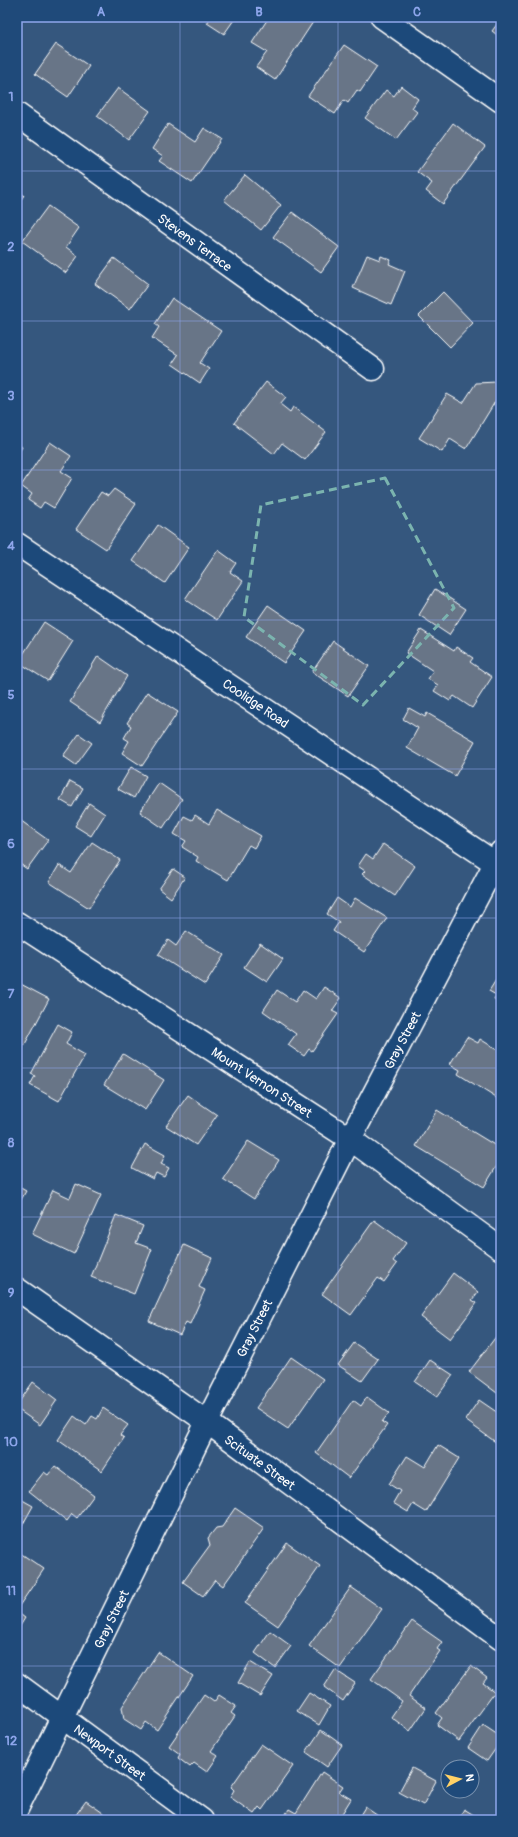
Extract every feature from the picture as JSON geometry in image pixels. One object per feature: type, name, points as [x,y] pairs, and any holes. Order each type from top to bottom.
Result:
[{"type":"street","points":[[382,17],[501,101]]},
{"type":"street","name":"Stevens Terrace","points":[[17,114],[373,369]]},
{"type":"street","name":"Coolidge Road","points":[[17,544],[498,857]]},
{"type":"street","name":"Gray Street","points":[[17,1809],[207,1422],[350,1139],[498,857]]},
{"type":"street","name":"Mount Vernon Street","points":[[17,923],[350,1139],[501,1249]]},
{"type":"street","name":"Scituate Street","points":[[17,1289],[207,1422],[501,1639]]},
{"type":"street","name":"Newport Street","points":[[17,1684],[202,1820]]},
{"type":"highlighted area","points":[[385,478],[454,608],[363,705],[244,617],[261,505]]},
{"type":"building","points":[[211,17],[236,17],[224,34],[207,23]]},
{"type":"building","points":[[269,17],[305,17],[313,22],[275,80],[256,67],[267,52],[252,43]]},
{"type":"building","points":[[501,19],[501,38],[492,31]]},
{"type":"building","points":[[56,44],[89,66],[68,97],[35,74]]},
{"type":"building","points":[[344,45],[377,67],[360,92],[357,90],[348,103],[344,100],[335,114],[308,96]]},
{"type":"building","points":[[401,86],[418,99],[412,108],[417,112],[396,140],[365,118],[386,90],[394,96]]},
{"type":"building","points":[[118,88],[150,111],[129,140],[97,116]]},
{"type":"building","points":[[453,123],[485,147],[443,204],[426,191],[432,183],[417,172]]},
{"type":"building","points":[[168,124],[195,142],[204,128],[222,139],[192,183],[159,161],[163,156],[152,149]]},
{"type":"building","points":[[245,175],[281,205],[261,230],[224,200]]},
{"type":"building","points":[[17,191],[24,195],[17,206]]},
{"type":"building","points":[[48,206],[79,228],[66,247],[78,256],[66,273],[22,241]]},
{"type":"building","points":[[292,212],[339,247],[321,272],[273,237]]},
{"type":"building","points":[[367,255],[380,260],[381,256],[391,260],[389,264],[405,271],[391,305],[353,288]]},
{"type":"building","points":[[114,258],[148,284],[130,309],[95,284]]},
{"type":"building","points":[[443,292],[473,323],[450,347],[419,316]]},
{"type":"building","points":[[172,298],[221,331],[200,363],[209,369],[200,383],[172,364],[178,355],[152,338],[159,327],[155,324]]},
{"type":"building","points":[[266,382],[286,397],[280,404],[290,412],[293,407],[326,432],[305,460],[282,443],[274,454],[234,423]]},
{"type":"building","points":[[497,382],[501,384],[501,392],[466,449],[450,439],[442,452],[419,438],[447,394],[463,403],[476,383]]},
{"type":"building","points":[[50,442],[71,456],[61,471],[72,478],[54,508],[44,502],[40,508],[28,500],[32,494],[21,486]]},
{"type":"building","points":[[17,444],[22,447],[17,456]]},
{"type":"building","points":[[114,489],[136,504],[106,549],[76,529],[101,492],[108,496]]},
{"type":"building","points":[[158,525],[189,547],[165,583],[133,561]]},
{"type":"building","points":[[218,550],[236,563],[230,572],[243,581],[217,620],[185,599]]},
{"type":"building","points":[[435,589],[466,609],[449,635],[419,615]]},
{"type":"building","points":[[268,605],[306,631],[284,663],[246,637]]},
{"type":"building","points":[[17,607],[21,611],[17,616]]},
{"type":"building","points":[[44,622],[73,641],[48,681],[18,662]]},
{"type":"building","points":[[421,630],[454,651],[456,647],[473,658],[470,662],[492,677],[472,708],[454,696],[450,701],[434,691],[438,685],[428,679],[433,671],[406,653]]},
{"type":"building","points":[[333,641],[369,666],[348,696],[312,672]]},
{"type":"building","points":[[98,656],[127,676],[100,722],[70,702]]},
{"type":"building","points":[[147,692],[178,712],[142,766],[122,753],[129,741],[124,738],[131,726],[127,723]]},
{"type":"building","points":[[409,708],[425,717],[427,713],[475,741],[455,776],[407,748],[418,728],[403,719]]},
{"type":"building","points":[[79,734],[92,743],[76,765],[63,756]]},
{"type":"building","points":[[131,767],[146,776],[134,798],[118,789]]},
{"type":"building","points":[[70,781],[83,788],[72,807],[60,800]]},
{"type":"building","points":[[159,783],[182,799],[163,828],[140,812]]},
{"type":"building","points":[[89,803],[105,814],[91,836],[75,826]]},
{"type":"building","points":[[217,810],[261,836],[254,848],[249,845],[228,880],[196,861],[198,857],[182,847],[186,841],[174,834],[184,816],[192,820],[195,815],[209,824]]},
{"type":"building","points":[[17,818],[48,840],[27,869],[17,862]]},
{"type":"building","points":[[92,842],[120,860],[89,908],[49,882],[59,865],[71,873]]},
{"type":"building","points":[[383,844],[415,866],[395,896],[362,874],[365,871],[358,866],[366,854],[373,859]]},
{"type":"building","points":[[173,869],[185,877],[171,898],[159,889]]},
{"type":"building","points":[[337,898],[350,907],[355,898],[387,918],[364,952],[333,931],[339,922],[327,914]]},
{"type":"building","points":[[186,931],[224,955],[205,985],[158,955],[168,940],[176,946]]},
{"type":"building","points":[[260,943],[283,959],[267,982],[244,967]]},
{"type":"building","points":[[501,972],[501,1003],[494,999],[496,995],[489,991]]},
{"type":"building","points":[[17,982],[49,999],[24,1046],[17,1043]]},
{"type":"building","points":[[324,987],[341,998],[332,1011],[338,1014],[312,1051],[309,1049],[304,1056],[288,1045],[296,1034],[263,1011],[277,990],[295,1002],[303,990],[316,999]]},
{"type":"building","points":[[58,1024],[72,1032],[66,1044],[85,1055],[59,1101],[30,1085],[35,1076],[31,1074]]},
{"type":"building","points":[[467,1037],[478,1043],[480,1039],[501,1052],[501,1101],[458,1074],[460,1070],[450,1064]]},
{"type":"building","points":[[123,1054],[164,1080],[145,1110],[104,1085]]},
{"type":"building","points":[[188,1095],[217,1115],[196,1145],[166,1126]]},
{"type":"building","points":[[437,1110],[501,1149],[501,1159],[484,1187],[416,1146]]},
{"type":"building","points":[[248,1141],[279,1160],[254,1199],[223,1179]]},
{"type":"building","points":[[145,1144],[165,1155],[161,1164],[169,1168],[164,1177],[156,1173],[153,1179],[132,1168]]},
{"type":"building","points":[[76,1184],[101,1195],[74,1254],[32,1234],[53,1190],[70,1198]]},
{"type":"building","points":[[17,1186],[26,1191],[17,1207]]},
{"type":"building","points":[[116,1215],[143,1226],[136,1243],[152,1249],[134,1294],[91,1277]]},
{"type":"building","points":[[374,1220],[406,1243],[393,1261],[397,1264],[384,1282],[378,1278],[351,1315],[322,1294]]},
{"type":"building","points":[[184,1245],[212,1258],[199,1287],[205,1290],[190,1324],[186,1322],[180,1335],[149,1321]]},
{"type":"building","points":[[453,1273],[478,1292],[472,1300],[477,1303],[450,1339],[421,1317]]},
{"type":"building","points":[[501,1330],[501,1396],[469,1372]]},
{"type":"building","points":[[354,1343],[378,1359],[362,1381],[338,1365]]},
{"type":"building","points":[[291,1357],[323,1379],[288,1429],[256,1408]]},
{"type":"building","points":[[430,1360],[453,1375],[437,1397],[415,1382]]},
{"type":"building","points":[[33,1382],[57,1400],[40,1425],[17,1409],[17,1405]]},
{"type":"building","points":[[367,1397],[389,1413],[382,1422],[387,1425],[349,1478],[316,1453],[353,1400],[361,1406]]},
{"type":"building","points":[[479,1400],[501,1415],[501,1446],[465,1420]]},
{"type":"building","points":[[103,1408],[128,1425],[120,1435],[124,1438],[102,1471],[58,1440],[74,1416],[86,1425],[92,1416],[97,1419]]},
{"type":"building","points":[[438,1445],[459,1458],[426,1512],[413,1504],[408,1512],[393,1503],[400,1491],[389,1484],[407,1456],[425,1467]]},
{"type":"building","points":[[55,1466],[94,1495],[77,1518],[72,1514],[67,1521],[29,1491],[44,1472],[48,1475]]},
{"type":"building","points":[[17,1497],[33,1506],[18,1533],[17,1532]]},
{"type":"building","points":[[235,1508],[264,1528],[223,1586],[215,1580],[203,1596],[183,1582],[210,1545],[208,1538],[216,1528],[222,1527]]},
{"type":"building","points":[[287,1543],[320,1566],[278,1626],[245,1603]]},
{"type":"building","points":[[20,1553],[44,1569],[17,1609],[17,1558]]},
{"type":"building","points":[[351,1587],[382,1609],[340,1668],[309,1646]]},
{"type":"building","points":[[17,1612],[25,1618],[17,1631]]},
{"type":"building","points":[[412,1621],[442,1642],[437,1649],[440,1651],[409,1696],[426,1708],[410,1731],[391,1717],[402,1701],[371,1679]]},
{"type":"building","points":[[270,1631],[291,1646],[275,1668],[255,1653]]},
{"type":"building","points":[[158,1652],[193,1676],[157,1730],[146,1722],[141,1730],[124,1719],[122,1707]]},
{"type":"building","points":[[250,1662],[273,1676],[260,1696],[238,1683]]},
{"type":"building","points":[[471,1666],[487,1678],[483,1683],[495,1692],[459,1741],[437,1725],[442,1718],[436,1713]]},
{"type":"building","points":[[335,1670],[355,1683],[343,1701],[324,1687]]},
{"type":"building","points":[[309,1693],[330,1706],[319,1725],[297,1711]]},
{"type":"building","points":[[204,1695],[214,1702],[219,1695],[236,1706],[231,1713],[235,1716],[211,1751],[218,1756],[207,1772],[194,1763],[190,1767],[178,1758],[180,1754],[169,1746]]},
{"type":"building","points":[[483,1725],[501,1737],[501,1741],[487,1761],[468,1748]]},
{"type":"building","points":[[321,1730],[342,1745],[327,1767],[306,1752]]},
{"type":"building","points":[[261,1744],[293,1766],[262,1810],[259,1807],[254,1814],[230,1797],[234,1790],[231,1787]]},
{"type":"building","points":[[412,1768],[436,1781],[423,1805],[399,1792]]},
{"type":"building","points":[[322,1772],[343,1786],[339,1792],[351,1799],[338,1820],[282,1820],[289,1809],[296,1813]]},
{"type":"building","points":[[86,1801],[113,1820],[81,1820],[75,1816]]},
{"type":"building","points":[[365,1807],[384,1820],[357,1820]]},
{"type":"building","points":[[464,1809],[482,1820],[458,1820]]}]
